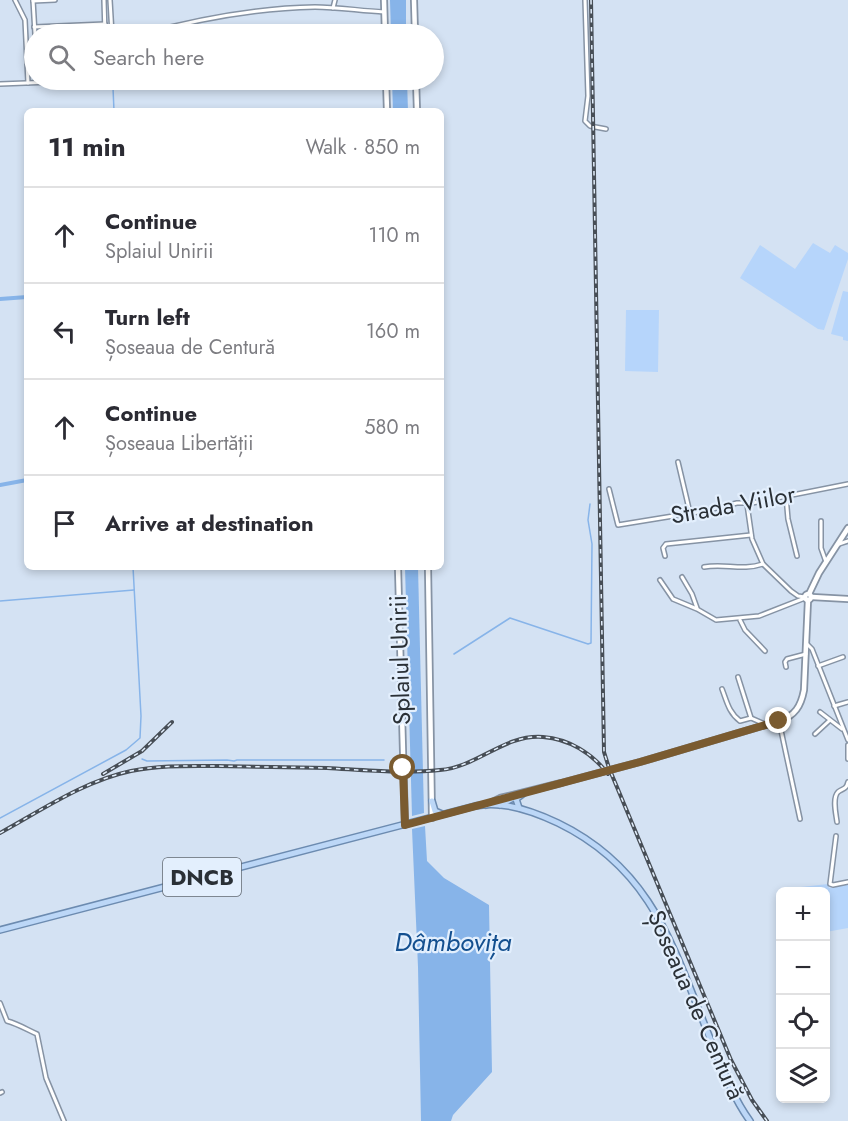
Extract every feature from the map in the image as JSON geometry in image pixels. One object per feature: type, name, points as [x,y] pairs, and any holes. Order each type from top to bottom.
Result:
[{"type":"main road","points":[[384,0],[385,24]]},
{"type":"main road","points":[[414,0],[415,24]]},
{"type":"main road","points":[[386,90],[387,108]]},
{"type":"main road","points":[[416,90],[417,108]]},
{"type":"main road","points":[[486,805],[500,798],[640,762],[791,716],[801,704],[804,690],[808,597],[826,562],[848,528]]},
{"type":"main road","name":"Splaiul Unirii","points":[[398,570],[405,825]]},
{"type":"main road","name":"Splaiul Unirii","points":[[428,570],[432,818]]},
{"type":"main road","points":[[808,597],[848,599]]},
{"type":"main road","points":[[500,805],[521,794]]},
{"type":"main road","points":[[520,809],[516,804],[521,794]]},
{"type":"main road","points":[[432,801],[437,812],[447,814]]},
{"type":"main road","name":"Șoseaua de Centură","points":[[0,930],[447,814],[486,805],[520,809],[550,820],[589,841],[621,866],[644,893],[666,932],[733,1092],[750,1121]]},
{"type":"street","points":[[15,0],[25,24]]},
{"type":"street","points":[[34,24],[33,1],[55,0]]},
{"type":"street","points":[[104,0],[105,24]]},
{"type":"street","points":[[110,0],[111,24]]},
{"type":"street","points":[[333,8],[335,0]]},
{"type":"street","points":[[585,0],[588,96],[584,118],[590,126],[606,129]]},
{"type":"street","points":[[186,24],[288,9],[333,8],[384,12]]},
{"type":"street","points":[[0,84],[24,83]]},
{"type":"street","points":[[678,462],[690,514]]},
{"type":"street","name":"Strada Viilor","points":[[609,489],[618,525],[690,514],[737,503],[747,504],[848,484]]},
{"type":"street","points":[[786,496],[788,519],[797,556]]},
{"type":"street","points":[[747,504],[751,535],[763,564],[791,591],[798,596],[808,597]]},
{"type":"street","points":[[820,521],[821,548],[826,562]]},
{"type":"street","points":[[665,556],[663,548],[666,544],[751,535]]},
{"type":"street","points":[[837,544],[848,541]]},
{"type":"street","points":[[704,567],[724,565],[748,568],[763,564]]},
{"type":"street","points":[[682,577],[690,589],[697,609]]},
{"type":"street","points":[[660,580],[673,599],[717,620],[740,619],[771,612],[808,597]]},
{"type":"street","points":[[740,619],[745,630],[765,651]]},
{"type":"street","points":[[806,644],[811,647],[848,740]]},
{"type":"street","points":[[786,667],[787,659],[806,654]]},
{"type":"street","points":[[818,666],[843,657]]},
{"type":"street","points":[[738,677],[751,718]]},
{"type":"street","points":[[722,689],[730,714],[740,721],[751,718],[766,725]]},
{"type":"street","points":[[834,706],[848,702]]},
{"type":"street","points":[[820,712],[843,730]]},
{"type":"street","points":[[815,734],[829,720]]},
{"type":"street","points":[[779,721],[800,819]]},
{"type":"street","points":[[848,745],[848,759]]},
{"type":"street","points":[[837,822],[835,797],[838,792],[847,789],[848,782]]},
{"type":"street","points":[[836,836],[830,884],[848,882]]},
{"type":"street","points":[[0,1003],[7,1021],[18,1023],[24,1029],[38,1035],[46,1078],[64,1121]]},
{"type":"shaded area","points":[[813,243],[830,253],[835,245],[848,253],[824,330],[818,329],[740,278],[760,245],[795,269]]},
{"type":"shaded area","points":[[843,291],[848,292],[848,341],[831,334]]},
{"type":"shaded area","points":[[626,310],[659,310],[658,372],[625,371]]},
{"type":"shaded area","points":[[828,884],[829,887],[801,887]]},
{"type":"shaded area","points":[[848,884],[848,928],[830,931],[830,888]]},
{"type":"water","points":[[390,0],[406,0],[406,24],[391,24]]},
{"type":"water","points":[[392,90],[407,90],[408,108],[393,108]]},
{"type":"water","points":[[405,570],[418,570],[424,813],[412,816]]},
{"type":"water","name":"Dâmbovița","points":[[425,826],[427,861],[444,878],[489,905],[492,1072],[453,1115],[451,1121],[421,1121],[412,829]]},
{"type":"waterway","points":[[113,90],[114,108]]},
{"type":"waterway","points":[[0,299],[24,297]]},
{"type":"waterway","points":[[0,485],[24,481]]},
{"type":"waterway","points":[[454,654],[510,618],[588,644],[591,643],[592,544],[588,520],[590,504]]},
{"type":"waterway","points":[[0,818],[126,750],[140,738],[141,716],[133,570]]},
{"type":"waterway","points":[[0,601],[134,590]]},
{"type":"waterway","points":[[142,759],[147,761],[384,760]]},
{"type":"railway","points":[[591,0],[604,752],[731,1060],[752,1100],[767,1121]]},
{"type":"railway","points":[[103,774],[142,751],[172,722]]},
{"type":"railway","points":[[0,833],[80,789],[131,771],[153,768],[217,766],[398,772],[440,770],[467,763],[516,740],[543,737],[553,738],[579,748],[602,766],[608,774]]},
{"type":"route","points":[[403,768],[405,825],[486,805],[504,797],[640,762],[779,721]]}]
